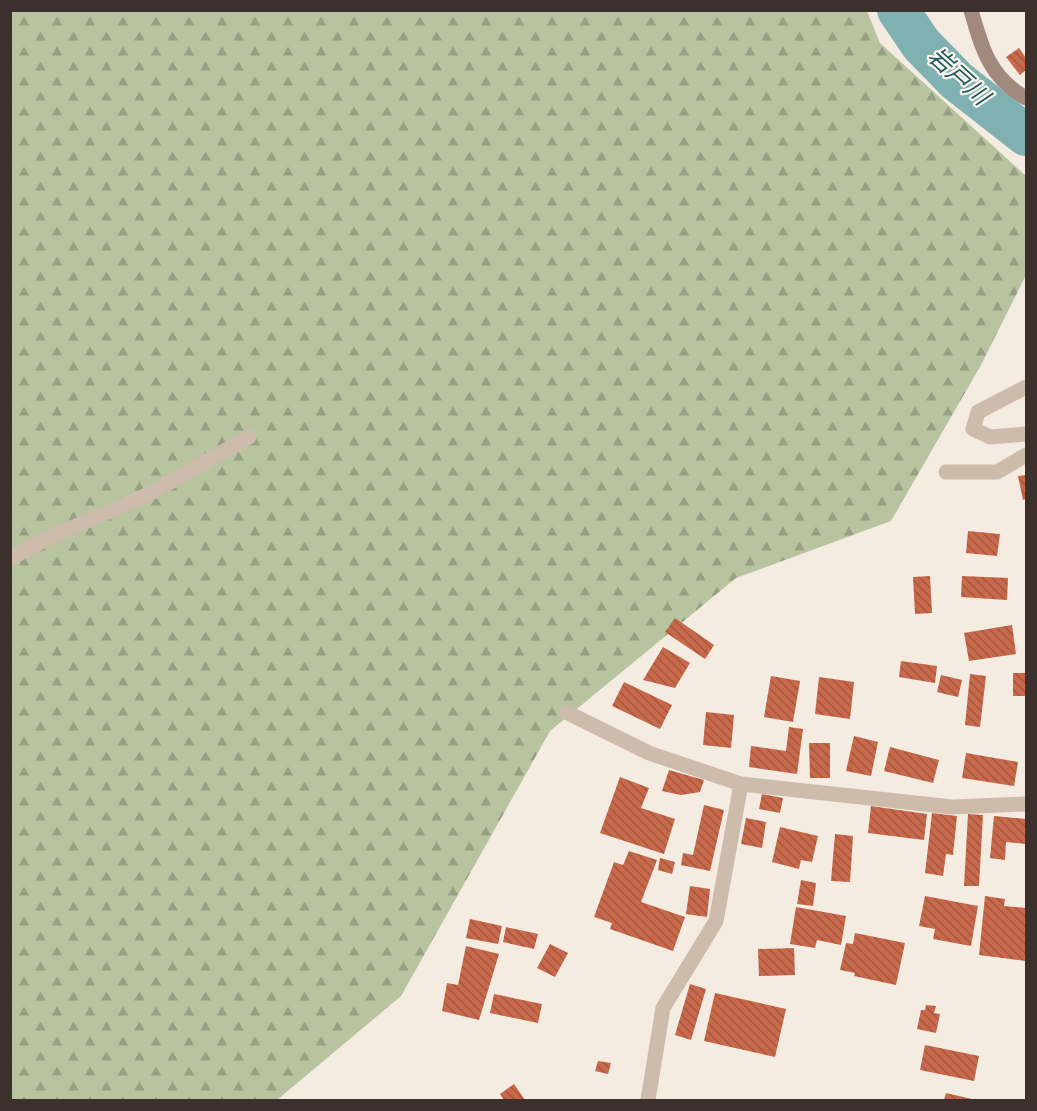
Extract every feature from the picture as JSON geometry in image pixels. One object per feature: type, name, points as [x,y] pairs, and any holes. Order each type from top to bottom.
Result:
[{"type":"street","points":[[971,10],[985,58],[1011,90],[1026,98]]},
{"type":"street","points":[[1026,387],[978,412],[973,429],[990,437],[1026,434]]},
{"type":"street","points":[[10,559],[45,540],[149,494],[249,437]]},
{"type":"street","points":[[946,472],[997,472],[1026,455]]},
{"type":"street","points":[[566,712],[649,753],[741,784],[952,807],[1026,804]]},
{"type":"street","points":[[648,1101],[663,1008],[716,921],[741,784]]},
{"type":"green space","points":[[10,11],[867,11],[880,43],[1026,176],[1026,275],[981,365],[891,521],[736,578],[550,731],[401,996],[277,1100],[11,1100]]},
{"type":"building","points":[[1019,48],[1026,58],[1026,70],[1020,75],[1006,57]]},
{"type":"building","points":[[1026,475],[1026,499],[1023,500],[1018,476]]},
{"type":"building","points":[[968,531],[1000,534],[997,556],[966,553]]},
{"type":"building","points":[[930,576],[932,613],[915,614],[913,577]]},
{"type":"building","points":[[962,576],[1008,578],[1007,600],[961,597]]},
{"type":"building","points":[[675,618],[714,645],[705,659],[665,632]]},
{"type":"building","points":[[1012,625],[1016,654],[969,661],[964,633]]},
{"type":"building","points":[[663,647],[690,663],[675,688],[643,680]]},
{"type":"building","points":[[901,661],[937,666],[935,683],[899,677]]},
{"type":"building","points":[[1013,673],[1026,673],[1026,696],[1013,696]]},
{"type":"building","points":[[970,674],[986,676],[980,727],[965,725]]},
{"type":"building","points":[[941,675],[962,680],[958,697],[937,692]]},
{"type":"building","points":[[771,676],[800,681],[793,722],[764,717]]},
{"type":"building","points":[[819,677],[854,682],[850,719],[815,714]]},
{"type":"building","points":[[624,682],[672,705],[660,729],[612,706]]},
{"type":"building","points":[[706,712],[734,715],[731,748],[703,745]]},
{"type":"building","points":[[789,727],[803,729],[797,774],[749,767],[751,746],[786,751]]},
{"type":"building","points":[[854,736],[878,742],[871,776],[846,771]]},
{"type":"building","points":[[809,743],[830,743],[830,778],[810,778]]},
{"type":"building","points":[[890,747],[939,760],[933,783],[884,771]]},
{"type":"building","points":[[966,753],[1018,762],[1014,786],[962,778]]},
{"type":"building","points":[[669,770],[704,780],[700,792],[681,795],[662,791]]},
{"type":"building","points":[[620,777],[649,788],[641,808],[675,819],[664,854],[600,833]]},
{"type":"building","points":[[762,794],[783,798],[780,813],[759,809]]},
{"type":"building","points":[[704,805],[724,810],[710,871],[681,865],[683,853],[693,855]]},
{"type":"building","points":[[871,806],[927,814],[924,840],[868,833]]},
{"type":"building","points":[[932,813],[957,816],[953,855],[946,854],[943,876],[925,873]]},
{"type":"building","points":[[968,814],[983,815],[979,886],[964,886]]},
{"type":"building","points":[[994,816],[1026,819],[1026,844],[1006,842],[1005,860],[990,858]]},
{"type":"building","points":[[746,818],[766,822],[762,848],[741,844]]},
{"type":"building","points":[[780,827],[818,836],[812,862],[801,860],[799,869],[772,862]]},
{"type":"building","points":[[835,834],[853,836],[850,882],[831,881]]},
{"type":"building","points":[[629,851],[657,860],[641,902],[685,917],[673,951],[610,929],[612,923],[594,917],[614,862],[623,865]]},
{"type":"building","points":[[660,858],[675,862],[672,874],[658,870]]},
{"type":"building","points":[[801,880],[816,883],[813,906],[797,904]]},
{"type":"building","points":[[690,886],[710,889],[707,917],[686,914]]},
{"type":"building","points":[[925,896],[978,906],[971,946],[933,939],[935,929],[919,926]]},
{"type":"building","points":[[985,896],[1005,899],[1004,906],[1026,908],[1026,961],[979,955]]},
{"type":"building","points":[[796,907],[846,916],[841,945],[817,940],[815,948],[790,944]]},
{"type":"building","points":[[470,919],[502,926],[498,944],[466,938]]},
{"type":"building","points":[[506,927],[538,934],[534,949],[503,942]]},
{"type":"building","points":[[855,933],[905,943],[896,985],[854,976],[855,973],[840,970],[846,943],[853,944]]},
{"type":"building","points":[[550,944],[568,953],[555,977],[537,968]]},
{"type":"building","points":[[466,946],[499,954],[479,1020],[442,1011],[447,983],[458,985]]},
{"type":"building","points":[[794,948],[795,975],[759,976],[758,949]]},
{"type":"building","points":[[690,984],[706,989],[691,1040],[675,1035]]},
{"type":"building","points":[[715,993],[786,1009],[775,1057],[704,1041]]},
{"type":"building","points":[[494,994],[542,1004],[538,1023],[490,1013]]},
{"type":"building","points":[[926,1005],[936,1006],[934,1013],[940,1014],[936,1033],[917,1029],[921,1010],[925,1010]]},
{"type":"building","points":[[925,1045],[979,1056],[974,1081],[920,1070]]},
{"type":"building","points":[[598,1061],[611,1063],[608,1074],[595,1071]]},
{"type":"building","points":[[514,1084],[525,1100],[504,1100],[500,1094]]},
{"type":"building","points":[[946,1093],[976,1100],[944,1100]]},
{"type":"waterway","name":"岩戸川","points":[[898,10],[921,44],[957,81],[1026,135]]}]
